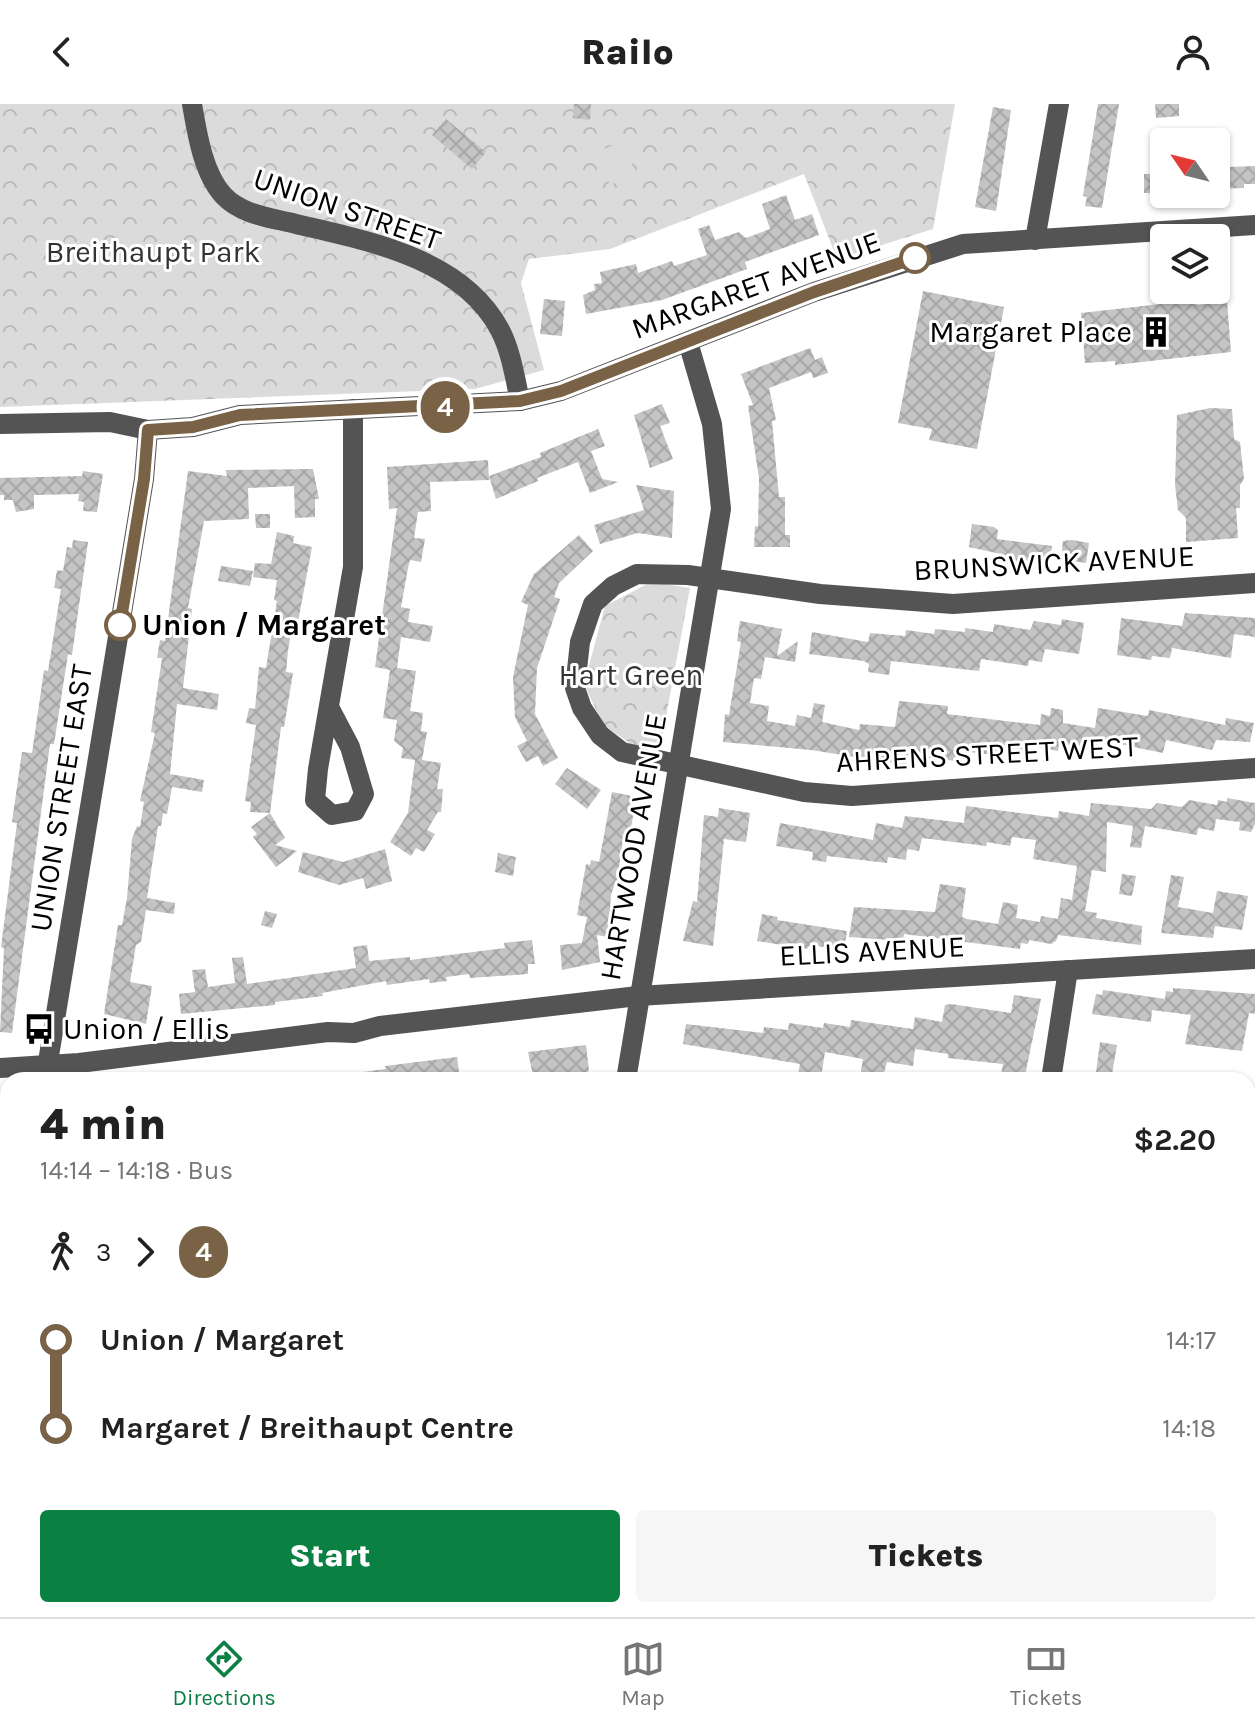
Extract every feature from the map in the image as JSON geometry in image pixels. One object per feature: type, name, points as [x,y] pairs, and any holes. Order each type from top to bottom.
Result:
[{"type":"street","name":"UNION STREET","points":[[192,104],[206,163],[223,196],[251,213],[359,239],[421,261],[476,296],[500,331],[520,401]]},
{"type":"street","points":[[1035,240],[1059,104]]},
{"type":"street","name":"MARGARET AVENUE","points":[[0,424],[110,422],[148,430],[193,427],[240,415],[520,401],[561,391],[814,292],[963,244],[1255,225]]},
{"type":"street","name":"HARTWOOD AVENUE","points":[[627,1072],[677,766],[712,581],[721,509],[712,424],[688,342]]},
{"type":"street","points":[[330,709],[353,567],[353,409]]},
{"type":"street","name":"UNION STREET EAST","points":[[46,1072],[144,479],[148,430]]},
{"type":"street","name":"BRUNSWICK AVENUE","points":[[677,766],[622,752],[600,735],[582,708],[575,688],[580,642],[593,604],[613,586],[637,574],[688,575],[712,581],[820,594],[953,604],[1255,583]]},
{"type":"street","name":"AHRENS STREET WEST","points":[[677,766],[804,792],[852,796],[1255,768]]},
{"type":"street","name":"ELLIS AVENUE","points":[[0,1068],[46,1072],[328,1032],[354,1033],[380,1026],[638,996],[1255,959]]},
{"type":"street","points":[[1052,1072],[1068,970]]},
{"type":"green space","name":"Breithaupt Park","points":[[0,104],[955,104],[933,229],[837,259],[804,174],[610,249],[529,259],[521,283],[544,370],[475,389],[0,407]]},
{"type":"green space","points":[[623,141],[636,175],[610,185],[597,152]]},
{"type":"green space","name":"Hart Green","points":[[651,582],[690,588],[660,749],[631,744],[603,725],[584,684],[605,606]]},
{"type":"building","points":[[574,104],[591,104],[590,120],[573,118]]},
{"type":"building","points":[[1098,104],[1119,104],[1102,208],[1085,206],[1087,197],[1083,196]]},
{"type":"building","points":[[1155,104],[1179,104],[1179,116],[1156,118]]},
{"type":"building","points":[[993,107],[1011,110],[996,211],[975,207]]},
{"type":"building","points":[[446,119],[486,152],[472,169],[432,135]]},
{"type":"building","points":[[1255,166],[1255,184],[1244,184],[1244,188],[1230,188],[1230,167]]},
{"type":"building","points":[[1144,174],[1150,174],[1150,193],[1144,193]]},
{"type":"building","points":[[786,195],[795,220],[812,214],[819,235],[745,262],[747,269],[662,300],[586,314],[583,295],[595,290],[594,284],[602,283],[600,272],[636,264],[638,273],[672,261],[674,266],[707,255],[698,229],[709,225],[715,240],[739,232],[746,238],[770,229],[762,204]]},
{"type":"building","points":[[923,291],[1004,307],[977,449],[929,440],[932,429],[898,423]]},
{"type":"building","points":[[544,299],[565,301],[562,336],[540,334]]},
{"type":"building","name":"Margaret Place","points":[[1161,304],[1227,304],[1231,352],[1115,365],[1115,361],[1085,363],[1081,313]]},
{"type":"building","points":[[810,348],[815,360],[822,357],[828,373],[813,378],[811,372],[769,388],[776,420],[772,421],[779,497],[785,497],[785,535],[790,535],[790,547],[754,547],[755,526],[758,527],[759,478],[748,406],[753,405],[741,374]]},
{"type":"building","points":[[662,404],[670,423],[660,426],[673,459],[650,468],[634,415]]},
{"type":"building","name":"Margaret Place","points":[[1210,408],[1232,409],[1234,439],[1240,442],[1244,479],[1240,485],[1240,508],[1236,508],[1238,538],[1186,542],[1186,518],[1178,510],[1175,485],[1177,415]]},
{"type":"building","points":[[598,429],[605,446],[591,451],[602,479],[618,482],[590,493],[578,462],[496,499],[489,476],[541,457],[540,453]]},
{"type":"building","points":[[488,460],[489,480],[430,482],[431,511],[418,512],[414,538],[425,539],[421,562],[410,560],[401,607],[410,609],[408,622],[433,626],[430,642],[401,637],[397,668],[416,671],[410,711],[423,713],[421,731],[427,732],[422,760],[441,763],[437,789],[443,789],[441,812],[427,830],[435,834],[424,852],[416,848],[411,856],[390,842],[408,813],[415,760],[401,758],[403,748],[394,741],[397,720],[383,718],[390,670],[375,667],[397,508],[389,509],[387,467]]},
{"type":"building","points":[[313,469],[319,499],[315,499],[315,517],[295,518],[294,486],[248,488],[249,519],[204,521],[188,608],[192,609],[183,688],[219,694],[217,710],[177,704],[170,774],[204,780],[202,792],[172,787],[167,814],[163,813],[161,826],[158,826],[147,898],[175,903],[174,914],[146,910],[141,942],[136,945],[130,982],[152,986],[146,1024],[104,1014],[118,925],[122,925],[127,898],[132,839],[137,826],[140,827],[144,802],[140,801],[155,733],[151,732],[162,658],[157,658],[160,640],[165,641],[188,471],[227,476],[226,470]]},
{"type":"building","points":[[83,471],[103,474],[97,512],[83,511],[84,502],[78,501],[79,494],[34,495],[34,509],[16,512],[13,500],[4,500],[4,495],[0,495],[0,478],[82,476]]},
{"type":"building","points":[[636,485],[674,491],[672,538],[638,533],[600,544],[594,525],[644,510]]},
{"type":"building","points":[[255,514],[270,514],[270,528],[256,528]]},
{"type":"building","points":[[972,524],[994,527],[998,530],[997,539],[1052,546],[1049,564],[1024,560],[1023,566],[1000,562],[1001,554],[969,547]]},
{"type":"building","points":[[277,532],[294,536],[293,543],[312,547],[297,627],[292,626],[288,651],[286,672],[293,673],[284,727],[281,727],[270,813],[250,812],[251,802],[245,801],[256,725],[246,723],[249,708],[255,709],[259,667],[266,668],[277,601],[274,600],[277,580],[253,577],[255,563],[271,564]]},
{"type":"building","points":[[579,535],[593,551],[559,583],[554,597],[560,599],[537,668],[535,714],[558,758],[543,766],[538,756],[526,762],[517,746],[527,741],[515,717],[513,677],[528,605],[521,602],[534,574]]},
{"type":"building","points":[[73,540],[88,542],[72,655],[68,654],[54,744],[50,744],[12,1033],[0,1032],[4,948],[1,947],[17,823],[12,822],[22,752],[32,753],[44,670],[48,671],[61,589],[54,588],[57,570],[63,571],[67,547],[72,548]]},
{"type":"building","points":[[1063,541],[1089,543],[1086,563],[1061,559]]},
{"type":"building","points":[[221,566],[253,571],[250,586],[218,581]]},
{"type":"building","points":[[1185,613],[1255,618],[1255,637],[1234,634],[1231,658],[1172,648],[1170,658],[1152,656],[1151,660],[1117,655],[1121,618],[1182,626]]},
{"type":"building","points":[[1062,619],[1084,623],[1079,654],[1045,649],[1042,662],[1029,660],[1028,666],[981,659],[979,671],[891,661],[889,675],[868,672],[869,664],[864,661],[809,654],[812,632],[868,642],[870,633],[905,636],[906,630],[934,634],[935,629],[965,632],[965,628],[993,632],[994,624],[1030,630],[1034,621],[1061,625]]},
{"type":"building","points":[[740,621],[782,629],[777,656],[798,641],[795,662],[765,657],[761,679],[754,678],[750,703],[769,706],[767,721],[795,726],[797,715],[811,718],[814,703],[825,705],[822,722],[859,730],[860,724],[895,727],[899,701],[948,706],[947,714],[1040,725],[1041,714],[1050,716],[1051,708],[1063,710],[1063,723],[1095,728],[1098,708],[1148,716],[1149,710],[1225,725],[1226,718],[1254,723],[1250,742],[1216,740],[1212,750],[1166,740],[1163,753],[1099,740],[1097,750],[1059,744],[1058,751],[1032,746],[1031,753],[997,747],[996,755],[959,751],[957,761],[908,756],[906,765],[811,750],[723,742],[725,714],[729,715],[741,642],[737,641]]},
{"type":"building","points":[[567,768],[601,790],[587,809],[555,784]]},
{"type":"building","points":[[612,792],[632,796],[630,811],[634,811],[630,833],[626,833],[623,842],[619,866],[624,866],[621,882],[616,881],[611,895],[608,937],[597,935],[600,962],[562,970],[560,945],[582,943],[587,917],[577,915],[586,864],[590,865],[591,860],[599,862]]},
{"type":"building","points":[[1227,798],[1255,803],[1255,824],[1251,832],[1239,830],[1240,822],[1216,819],[1214,831],[1198,828],[1197,835],[1145,826],[1141,848],[1130,847],[1133,826],[1107,822],[1106,872],[1092,870],[1085,911],[1097,913],[1096,918],[1142,926],[1141,945],[1058,935],[1051,944],[1029,940],[1028,944],[1021,943],[1020,949],[904,934],[903,941],[849,937],[854,907],[935,912],[940,884],[966,888],[962,917],[967,919],[998,924],[1003,902],[1018,905],[1016,918],[1040,922],[1041,916],[1058,919],[1061,898],[1072,900],[1077,866],[1033,859],[1036,840],[1012,837],[1010,846],[987,842],[986,846],[922,838],[919,851],[907,849],[906,860],[888,857],[887,863],[827,856],[826,862],[812,860],[813,852],[776,846],[780,823],[873,840],[876,823],[902,828],[905,816],[964,823],[966,806],[1058,818],[1059,811],[1089,816],[1091,803],[1151,809],[1157,803],[1182,807],[1189,800],[1217,805],[1218,800],[1227,802]]},
{"type":"building","points":[[719,808],[750,813],[746,842],[724,839],[713,946],[683,941],[693,901],[697,902],[704,815],[718,817]]},
{"type":"building","points":[[270,813],[285,838],[275,845],[297,851],[276,867],[253,837],[257,834],[251,827]]},
{"type":"building","points":[[385,849],[392,881],[366,889],[363,878],[339,885],[298,872],[303,852],[343,862]]},
{"type":"building","points":[[498,853],[516,857],[513,876],[495,872]]},
{"type":"building","points":[[1122,874],[1136,876],[1132,896],[1119,894]]},
{"type":"building","points":[[1171,875],[1184,877],[1178,907],[1213,913],[1217,891],[1248,896],[1242,930],[1215,926],[1213,938],[1161,933]]},
{"type":"building","points":[[265,911],[277,914],[272,928],[261,925]]},
{"type":"building","points":[[762,914],[778,917],[777,920],[847,931],[844,950],[810,945],[807,949],[757,941]]},
{"type":"building","points":[[532,940],[535,964],[528,964],[528,974],[470,978],[469,974],[430,983],[429,979],[387,985],[386,981],[322,993],[323,996],[275,1002],[275,1005],[181,1014],[179,994],[195,992],[192,970],[205,969],[208,987],[235,983],[232,958],[243,957],[247,984],[356,968],[353,947],[367,945],[369,961],[410,957],[410,960],[505,948],[504,943]]},
{"type":"building","points":[[1173,988],[1255,994],[1255,1014],[1249,1013],[1242,1051],[1185,1044],[1191,1015],[1152,1010],[1151,1022],[1092,1014],[1096,994],[1102,995],[1103,990],[1165,999],[1166,991],[1173,992]]},
{"type":"building","points":[[1014,995],[1041,999],[1026,1072],[1002,1072],[1003,1064],[948,1058],[948,1054],[915,1049],[913,1066],[887,1062],[884,1072],[861,1072],[863,1059],[825,1052],[822,1072],[798,1072],[800,1064],[683,1044],[686,1024],[763,1033],[764,1027],[788,1030],[789,1023],[823,1028],[824,1023],[850,1027],[851,1020],[913,1029],[915,1017],[942,1022],[945,1005],[951,1004],[1011,1013]]},
{"type":"building","points":[[1100,1042],[1117,1045],[1112,1072],[1096,1072]]},
{"type":"building","points":[[586,1045],[589,1071],[532,1072],[528,1052]]},
{"type":"building","points":[[457,1057],[459,1072],[363,1072],[386,1069],[385,1066]]},
{"type":"bus line","name":"4","points":[[120,625],[144,479],[148,430],[193,427],[240,415],[520,401],[561,391],[814,292],[915,258]]},
{"type":"place","name":"Margaret Place","points":[[1156,332]]},
{"type":"place","name":"Union / Margaret","points":[[120,625]]},
{"type":"place","name":"Union / Ellis","points":[[39,1029]]}]
